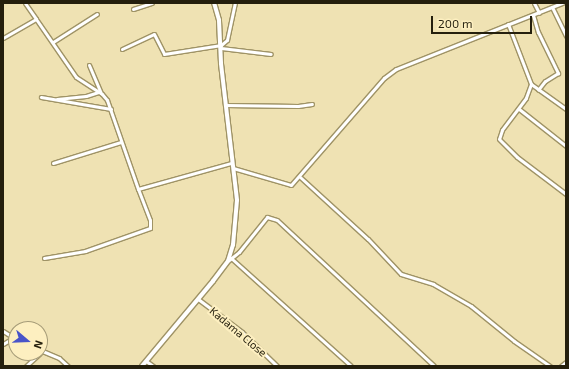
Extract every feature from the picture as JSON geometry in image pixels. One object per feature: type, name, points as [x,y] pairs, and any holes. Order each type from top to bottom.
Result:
[{"type":"street","points":[[25,3],[76,77],[100,93]]},
{"type":"street","points":[[27,7],[32,3]]},
{"type":"street","points":[[133,8],[152,3]]},
{"type":"street","points":[[214,3],[221,47],[231,163],[237,200],[236,228],[229,260]]},
{"type":"street","points":[[221,47],[227,40],[235,3]]},
{"type":"street","points":[[534,3],[539,13]]},
{"type":"street","points":[[233,168],[287,186],[300,176],[384,78],[396,69],[562,3]]},
{"type":"street","points":[[552,7],[566,36]]},
{"type":"street","points":[[53,42],[97,14]]},
{"type":"street","points":[[533,15],[538,32],[558,73],[545,81],[538,90]]},
{"type":"street","points":[[3,38],[36,19]]},
{"type":"street","points":[[508,24],[531,84],[566,109]]},
{"type":"street","points":[[122,49],[154,34],[164,54],[221,47],[271,54]]},
{"type":"street","points":[[44,258],[85,251],[150,228],[150,220],[121,142],[111,110],[100,93],[90,65]]},
{"type":"street","points":[[531,84],[529,93],[519,109],[502,130],[500,141],[566,194]]},
{"type":"street","points":[[100,93],[69,99],[41,98],[111,110]]},
{"type":"street","points":[[225,105],[298,106],[312,104]]},
{"type":"street","points":[[519,109],[566,146]]},
{"type":"street","points":[[53,163],[121,142]]},
{"type":"street","points":[[138,189],[231,163]]},
{"type":"street","points":[[300,176],[368,239],[401,274],[433,284],[471,306],[514,341],[550,366]]},
{"type":"street","points":[[142,366],[229,260],[267,217],[277,220],[434,366]]},
{"type":"street","points":[[229,260],[351,366]]},
{"type":"street","name":"Kadama Close","points":[[198,299],[242,332],[277,366]]},
{"type":"street","points":[[48,355],[59,358],[68,366]]},
{"type":"street","points":[[146,361],[153,366]]},
{"type":"street","points":[[560,366],[566,362]]}]
